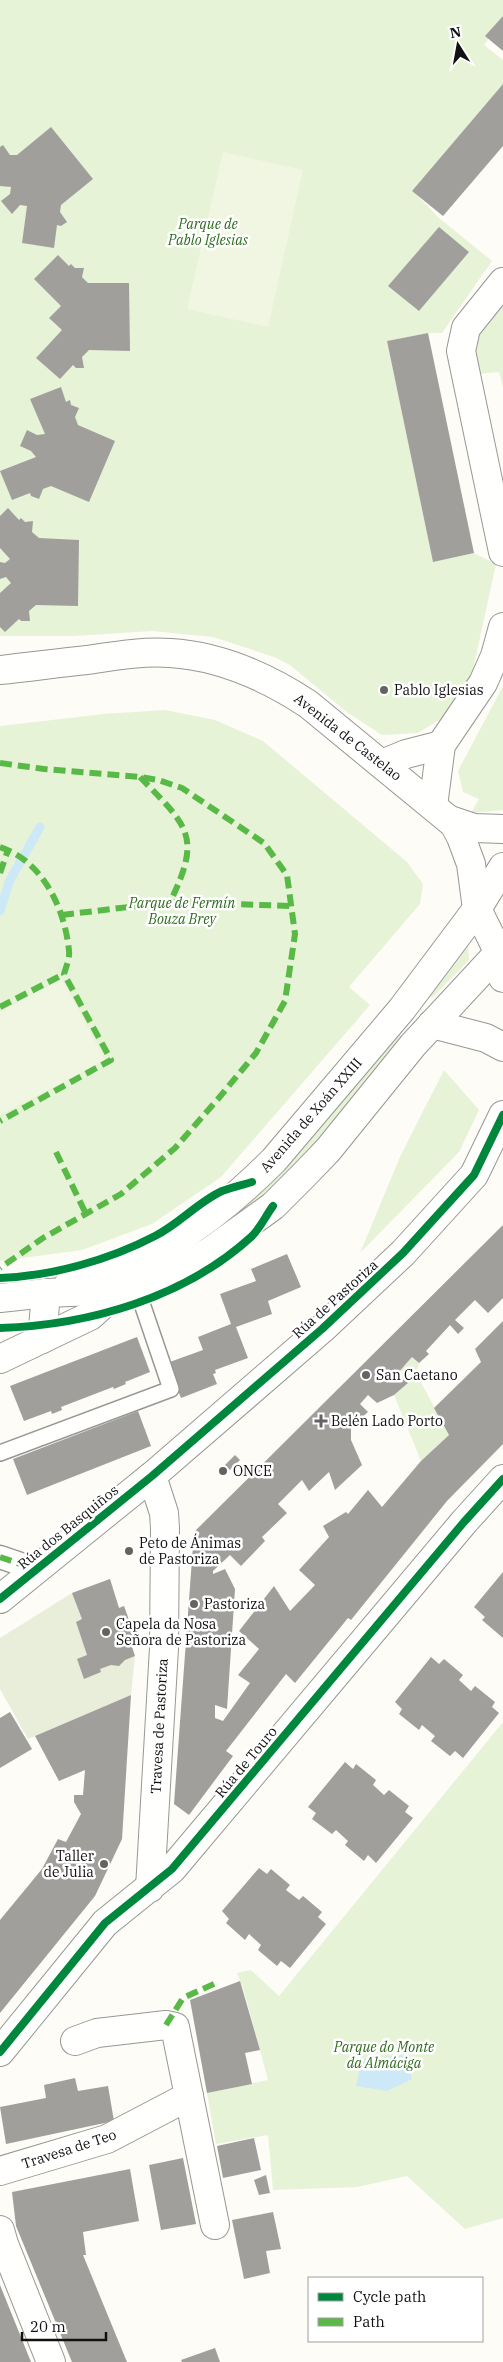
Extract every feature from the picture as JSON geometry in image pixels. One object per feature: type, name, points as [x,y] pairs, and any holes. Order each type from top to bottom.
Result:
[{"type":"street","points":[[503,282],[466,328],[460,351],[503,552]]},
{"type":"street","points":[[502,953],[477,909],[471,864],[461,837],[441,813],[441,745],[483,683],[495,656],[503,628]]},
{"type":"street","name":"Avenida de Castelao","points":[[0,670],[132,654],[170,653],[193,656],[248,671],[289,691],[308,704],[441,813]]},
{"type":"street","points":[[382,764],[406,754],[441,745]]},
{"type":"street","points":[[441,813],[474,828],[503,829]]},
{"type":"street","name":"Avenida de Xoán XXIII","points":[[46,1293],[132,1260],[172,1242],[203,1222],[252,1182],[274,1160],[402,1009],[477,909],[503,867]]},
{"type":"street","name":"Avenida de Xoán XXIII","points":[[0,1298],[128,1288],[177,1270],[209,1252],[273,1206],[328,1150],[432,1024],[502,953]]},
{"type":"street","points":[[432,1024],[486,1038],[503,1047]]},
{"type":"street","name":"Rúa de Pastoriza","points":[[152,1476],[322,1329],[397,1259],[474,1175],[503,1115]]},
{"type":"street","name":"Rúa de Pastoriza","points":[[474,1175],[503,1160]]},
{"type":"street","points":[[0,1358],[90,1316],[128,1288]]},
{"type":"street","points":[[42,1339],[46,1293]]},
{"type":"street","name":"Rúa dos Basquiños","points":[[0,1599],[152,1476]]},
{"type":"street","name":"Travesa de Pastoriza","points":[[150,1888],[164,1648],[165,1538],[164,1513],[152,1476]]},
{"type":"street","name":"Rúa de Touro","points":[[0,2052],[105,1923],[172,1869],[464,1522],[503,1479]]},
{"type":"street","points":[[0,1557],[35,1569]]},
{"type":"street","points":[[75,2041],[97,2032],[166,2025],[175,2027],[215,2225]]},
{"type":"street","name":"Travesa de Teo","points":[[0,2171],[107,2139],[189,2096]]},
{"type":"street","points":[[0,2230],[51,2362]]},
{"type":"lane","points":[[0,1452],[171,1389],[128,1288]]},
{"type":"green space","name":"Parque de Pablo Iglesias","points":[[0,0],[503,0],[503,19],[484,45],[503,60],[503,84],[413,191],[439,218],[492,261],[442,333],[428,333],[387,341],[433,562],[474,553],[496,564],[471,679],[447,715],[418,733],[382,735],[348,713],[290,665],[274,657],[213,637],[152,631],[74,636],[0,636]]},
{"type":"green space","points":[[223,152],[303,170],[268,327],[187,309]]},
{"type":"green space","points":[[503,302],[503,387],[499,372],[478,374],[475,350],[477,326]]},
{"type":"green space","points":[[503,686],[503,810],[471,813],[479,799],[463,792],[458,771]]},
{"type":"green space","name":"Parque de Fermín Bouza Brey","points":[[165,710],[215,720],[263,741],[407,862],[423,884],[420,904],[349,987],[370,1005],[221,1177],[152,1224],[82,1250],[0,1261],[0,726],[104,714]]},
{"type":"green space","points":[[468,940],[469,960],[433,997],[423,997]]},
{"type":"green space","points":[[62,979],[105,1060],[0,1115],[0,1012]]},
{"type":"green space","points":[[393,1032],[402,1036],[300,1160],[249,1208],[196,1246],[146,1266]]},
{"type":"green space","points":[[444,1070],[479,1110],[459,1152],[360,1253],[400,1157]]},
{"type":"green space","points":[[412,1357],[419,1363],[416,1373],[449,1435],[421,1461],[394,1395],[408,1383],[398,1373]]},
{"type":"green space","points":[[110,1579],[119,1608],[124,1606],[137,1642],[131,1644],[135,1656],[131,1695],[28,1739],[0,1689],[0,1638],[72,1593]]},
{"type":"green space","name":"Parque do Monte da Almáciga","points":[[503,1722],[503,2218],[465,2229],[407,2176],[357,2187],[273,2190],[268,2135],[216,2144],[207,2093],[268,2080],[244,1991],[237,1973],[251,1970],[279,1996]]},
{"type":"water","points":[[408,2055],[412,2079],[387,2091],[356,2086],[362,2059]]},
{"type":"building","points":[[503,16],[503,51],[485,36]]},
{"type":"building","points":[[503,84],[503,146],[443,216],[412,191]]},
{"type":"building","points":[[51,127],[93,179],[61,205],[60,212],[67,222],[61,226],[57,225],[54,248],[22,243],[27,206],[20,205],[12,214],[1,201],[10,194],[11,187],[0,186],[0,147],[3,145],[10,155],[17,155]]},
{"type":"building","points":[[439,227],[469,252],[419,311],[388,286]]},
{"type":"building","points":[[58,255],[69,266],[71,264],[75,268],[84,268],[82,277],[88,283],[129,283],[130,351],[89,350],[82,357],[84,368],[76,368],[73,365],[60,379],[36,358],[62,330],[49,318],[61,306],[34,279]]},
{"type":"building","points":[[428,333],[474,553],[433,562],[387,341]]},
{"type":"building","points":[[61,387],[66,402],[70,400],[71,405],[79,408],[75,417],[78,425],[115,441],[89,502],[51,486],[43,489],[39,499],[31,496],[30,493],[12,500],[0,471],[36,457],[31,451],[20,446],[27,430],[37,435],[45,434],[30,399]]},
{"type":"building","points":[[8,508],[19,520],[21,518],[25,522],[33,521],[32,532],[39,538],[79,540],[78,606],[36,605],[29,611],[30,621],[21,621],[19,619],[5,632],[0,627],[0,593],[11,583],[6,577],[0,579],[0,562],[5,563],[10,559],[0,548],[0,516]]},
{"type":"building","points":[[503,1225],[503,1298],[488,1313],[475,1300],[455,1320],[464,1328],[458,1334],[450,1325],[426,1351],[429,1354],[419,1363],[412,1357],[398,1373],[408,1383],[394,1395],[377,1403],[368,1395],[360,1404],[368,1412],[351,1427],[351,1440],[362,1465],[335,1490],[329,1472],[309,1491],[302,1480],[278,1504],[287,1513],[262,1537],[265,1541],[241,1566],[230,1555],[213,1571],[213,1574],[225,1569],[235,1589],[227,1709],[215,1705],[215,1718],[223,1721],[250,1683],[238,1675],[259,1649],[239,1631],[274,1586],[290,1611],[315,1585],[299,1570],[329,1537],[323,1526],[346,1512],[348,1514],[368,1490],[382,1507],[421,1461],[449,1435],[434,1408],[481,1362],[475,1349],[503,1321],[503,1444],[447,1501],[351,1620],[348,1618],[295,1683],[286,1674],[226,1751],[233,1756],[189,1815],[174,1804],[194,1532]]},
{"type":"building","points":[[287,1254],[301,1287],[268,1301],[272,1314],[236,1327],[248,1358],[215,1370],[216,1373],[213,1374],[217,1384],[181,1398],[167,1363],[203,1350],[198,1337],[231,1324],[220,1294],[256,1281],[251,1269]]},
{"type":"building","points":[[137,1337],[150,1372],[125,1382],[126,1384],[114,1389],[113,1387],[61,1407],[62,1410],[52,1414],[51,1411],[24,1421],[10,1386]]},
{"type":"building","points":[[138,1411],[151,1446],[27,1495],[13,1459]]},
{"type":"building","points":[[235,1455],[240,1460],[230,1470],[225,1465]]},
{"type":"building","points":[[503,1572],[503,1638],[482,1620],[485,1617],[474,1607]]},
{"type":"building","name":"Capela da Nosa Señora de Pastoriza","points":[[110,1579],[119,1608],[124,1606],[137,1642],[131,1644],[135,1656],[125,1660],[119,1666],[111,1665],[100,1669],[101,1672],[84,1679],[77,1659],[87,1655],[76,1622],[82,1619],[72,1593]]},
{"type":"building","points":[[431,1657],[439,1664],[444,1659],[463,1675],[459,1680],[471,1691],[475,1686],[495,1702],[492,1707],[499,1713],[463,1758],[455,1751],[450,1756],[431,1741],[435,1736],[422,1725],[419,1730],[399,1714],[402,1709],[395,1702]]},
{"type":"building","points":[[131,1695],[122,1839],[95,1896],[0,2013],[0,1920],[42,1869],[58,1839],[66,1842],[81,1814],[74,1802],[74,1795],[83,1795],[85,1770],[59,1781],[35,1736]]},
{"type":"building","points":[[10,1712],[32,1749],[0,1768],[0,1718]]},
{"type":"building","points":[[345,1762],[353,1769],[356,1764],[376,1780],[373,1785],[384,1795],[389,1790],[409,1806],[405,1812],[413,1818],[376,1863],[368,1855],[364,1861],[345,1845],[348,1841],[336,1830],[332,1834],[312,1819],[316,1813],[308,1807]]},
{"type":"building","points":[[259,1868],[267,1874],[271,1869],[290,1885],[286,1890],[299,1900],[303,1896],[322,1912],[318,1917],[326,1924],[290,1968],[281,1961],[277,1966],[258,1950],[261,1945],[249,1934],[245,1940],[226,1923],[229,1919],[222,1911]]},
{"type":"building","points":[[240,1981],[260,2050],[245,2053],[252,2084],[207,2093],[190,2000]]},
{"type":"building","points":[[75,2078],[78,2091],[108,2086],[114,2121],[6,2144],[0,2107],[46,2098],[44,2085]]},
{"type":"building","points":[[254,2138],[261,2170],[223,2178],[217,2146]]},
{"type":"building","points":[[183,2158],[196,2224],[161,2230],[149,2165]]},
{"type":"building","points":[[130,2169],[139,2221],[83,2232],[86,2255],[83,2255],[127,2362],[72,2362],[16,2226],[12,2192]]},
{"type":"building","points":[[266,2175],[270,2193],[259,2195],[254,2180]]},
{"type":"building","points":[[273,2212],[281,2249],[266,2251],[270,2273],[244,2279],[232,2220]]},
{"type":"building","points":[[0,2285],[31,2362],[0,2362]]},
{"type":"building","points":[[215,2348],[220,2362],[182,2362],[181,2360]]},
{"type":"waterway","points":[[0,911],[9,882],[40,827]]},
{"type":"marked path","points":[[0,763],[44,769],[140,777],[158,780],[182,788],[264,843],[287,875],[295,934],[285,1001],[256,1053],[175,1148],[121,1194],[43,1238],[0,1268]]},
{"type":"marked path","points":[[140,777],[179,820],[185,833],[187,846],[186,861],[170,902]]},
{"type":"marked path","points":[[0,847],[28,863],[40,875],[57,903],[67,935],[69,954],[64,974],[111,1060],[0,1121]]},
{"type":"marked path","points":[[0,873],[8,850]]},
{"type":"marked path","points":[[62,915],[170,902],[291,906]]},
{"type":"marked path","points":[[0,1007],[64,974]]},
{"type":"marked path","points":[[56,1152],[86,1214]]},
{"type":"marked path","points":[[0,1557],[35,1569]]},
{"type":"marked path","points":[[166,2025],[183,1998],[216,1983]]},
{"type":"cycle path","points":[[0,1599],[152,1476],[322,1329],[403,1253],[474,1175],[503,1115]]},
{"type":"cycle path","points":[[0,1278],[20,1277],[60,1270],[119,1252],[164,1231],[213,1196],[252,1182]]},
{"type":"cycle path","points":[[0,1328],[34,1326],[101,1314],[166,1292],[196,1277],[225,1258],[254,1234],[273,1206]]},
{"type":"cycle path","points":[[0,2052],[105,1923],[172,1869],[464,1522],[503,1479]]},
{"type":"place","name":"Pablo Iglesias","points":[[384,690]]},
{"type":"place","name":"San Caetano","points":[[366,1375]]},
{"type":"place","name":"Belén Lado Porto","points":[[321,1421]]},
{"type":"place","name":"ONCE","points":[[223,1471]]},
{"type":"place","name":"Peto de Ánimas de Pastoriza","points":[[129,1551]]},
{"type":"place","name":"Pastoriza","points":[[194,1604]]},
{"type":"place","name":"Capela da Nosa Señora de Pastoriza","points":[[106,1632]]},
{"type":"place","name":"Taller de Julia","points":[[104,1864]]}]
